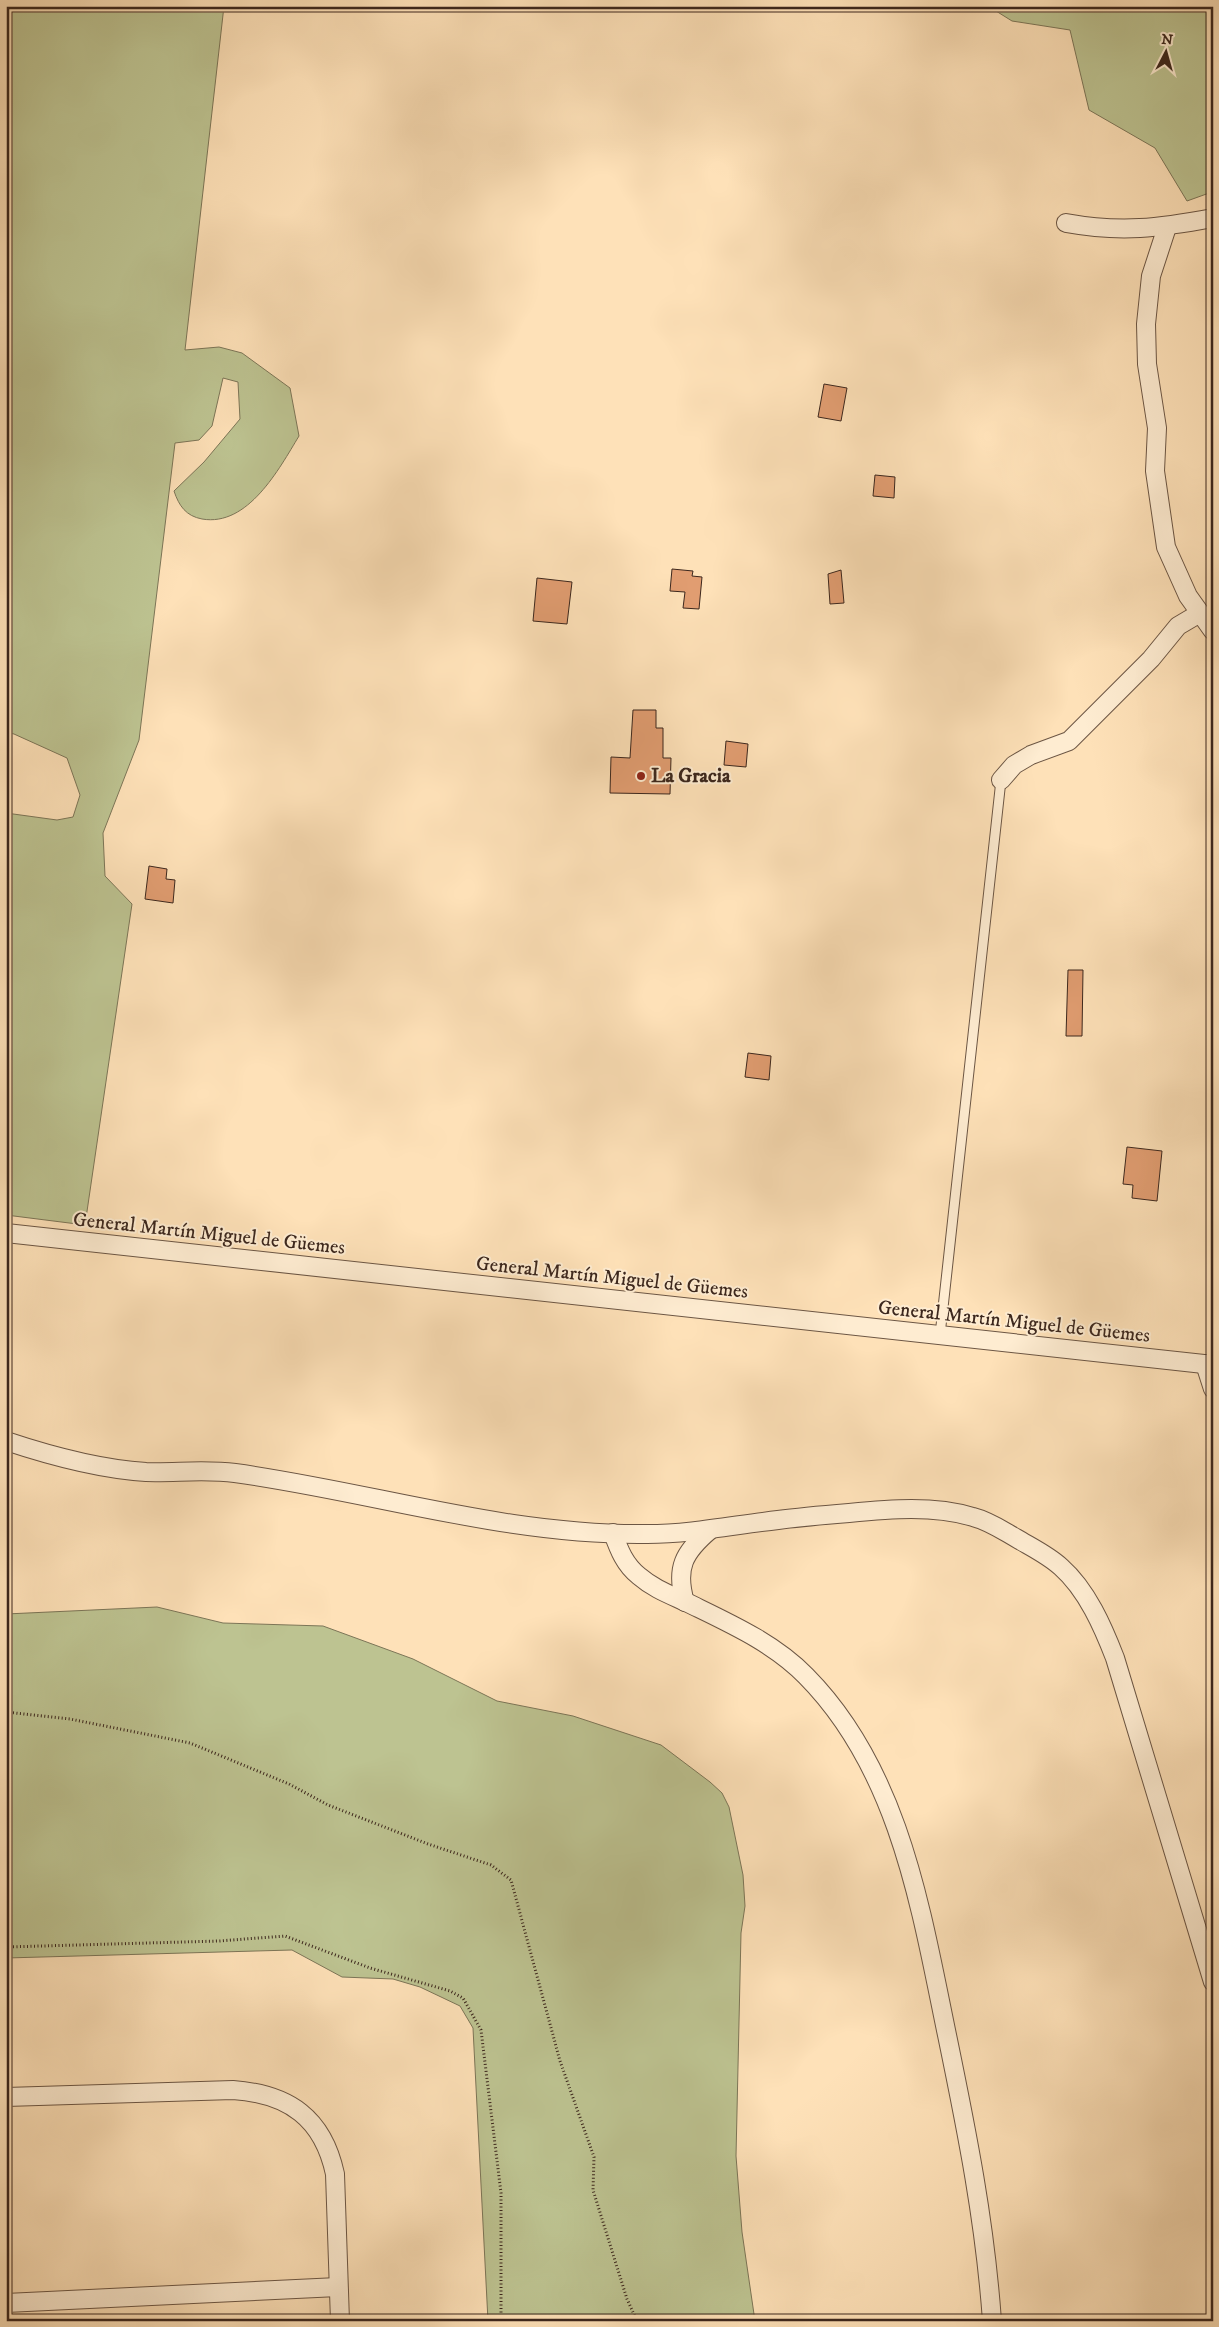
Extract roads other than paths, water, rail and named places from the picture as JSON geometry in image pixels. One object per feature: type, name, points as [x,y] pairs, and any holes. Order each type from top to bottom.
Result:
[{"type":"street","points":[[1066,223],[1098,229],[1124,230],[1167,227],[1213,218]]},
{"type":"street","points":[[1167,227],[1151,276],[1146,324],[1147,364],[1157,428],[1155,471],[1166,547],[1188,596],[1213,631]]},
{"type":"street","points":[[1001,780],[1014,764],[1031,755],[1070,740],[1151,659],[1178,626],[1200,613]]},
{"type":"street","name":"General Martín Miguel de Güemes","points":[[6,1233],[1209,1365]]},
{"type":"street","points":[[1209,1365],[1213,1390]]},
{"type":"street","points":[[6,1441],[79,1462],[113,1468],[145,1472],[205,1471],[232,1473],[529,1527],[647,1534],[710,1530],[777,1520],[877,1510],[922,1509],[966,1515],[987,1521],[1045,1555],[1062,1568],[1074,1580],[1104,1629],[1116,1658],[1213,1982]]},
{"type":"street","points":[[685,1602],[680,1581],[682,1563],[696,1542],[710,1530]]},
{"type":"street","points":[[613,1533],[622,1558],[637,1575],[656,1588],[736,1627],[767,1646],[800,1670],[826,1696],[848,1726],[881,1787],[909,1865],[923,1916],[980,2197],[992,2321]]},
{"type":"street","points":[[6,2097],[233,2090],[258,2092],[279,2098],[303,2114],[320,2132],[331,2154],[337,2196],[340,2321]]},
{"type":"street","points":[[6,2303],[338,2287]]},
{"type":"lane","points":[[940,1335],[1001,780]]},
{"type":"place","name":"La Gracia","points":[[641,776]]}]
